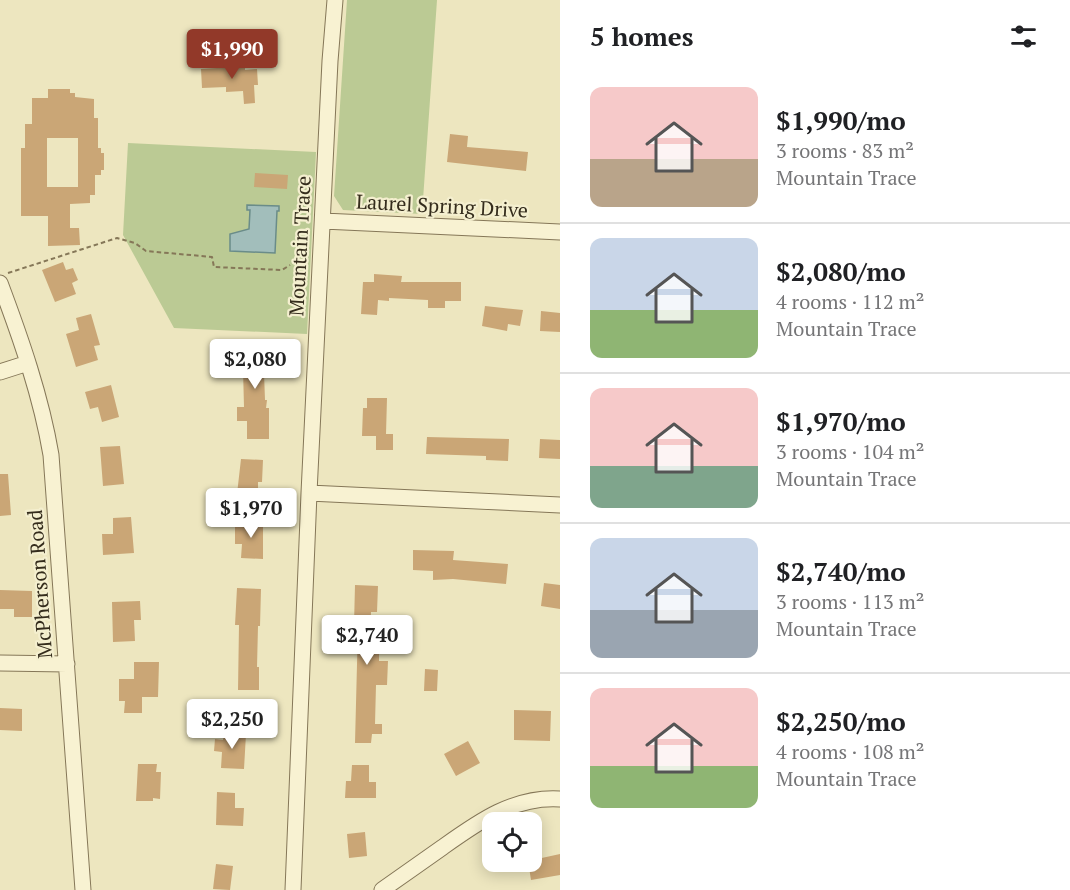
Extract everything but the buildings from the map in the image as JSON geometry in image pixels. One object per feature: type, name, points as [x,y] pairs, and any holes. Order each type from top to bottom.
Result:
[{"type":"street","name":"Mountain Trace","points":[[293,890],[309,493],[335,0]]},
{"type":"street","name":"Laurel Spring Drive","points":[[323,221],[560,232]]},
{"type":"street","name":"McPherson Road","points":[[0,283],[28,363],[46,426],[51,456],[83,890]]},
{"type":"street","points":[[0,372],[28,363]]},
{"type":"street","points":[[309,493],[560,505]]},
{"type":"street","points":[[0,663],[67,664]]},
{"type":"street","points":[[382,890],[483,819],[506,807],[528,801],[560,799]]},
{"type":"path","points":[[0,276],[117,238],[135,243],[146,251],[212,257],[214,267],[282,270],[290,265]]},
{"type":"green space","points":[[347,0],[437,0],[422,214],[343,210],[334,196]]},
{"type":"green space","points":[[128,143],[316,152],[307,334],[174,328],[123,235]]},
{"type":"water","points":[[247,205],[279,206],[275,253],[230,251],[230,234],[249,229],[250,210],[247,210]]}]
